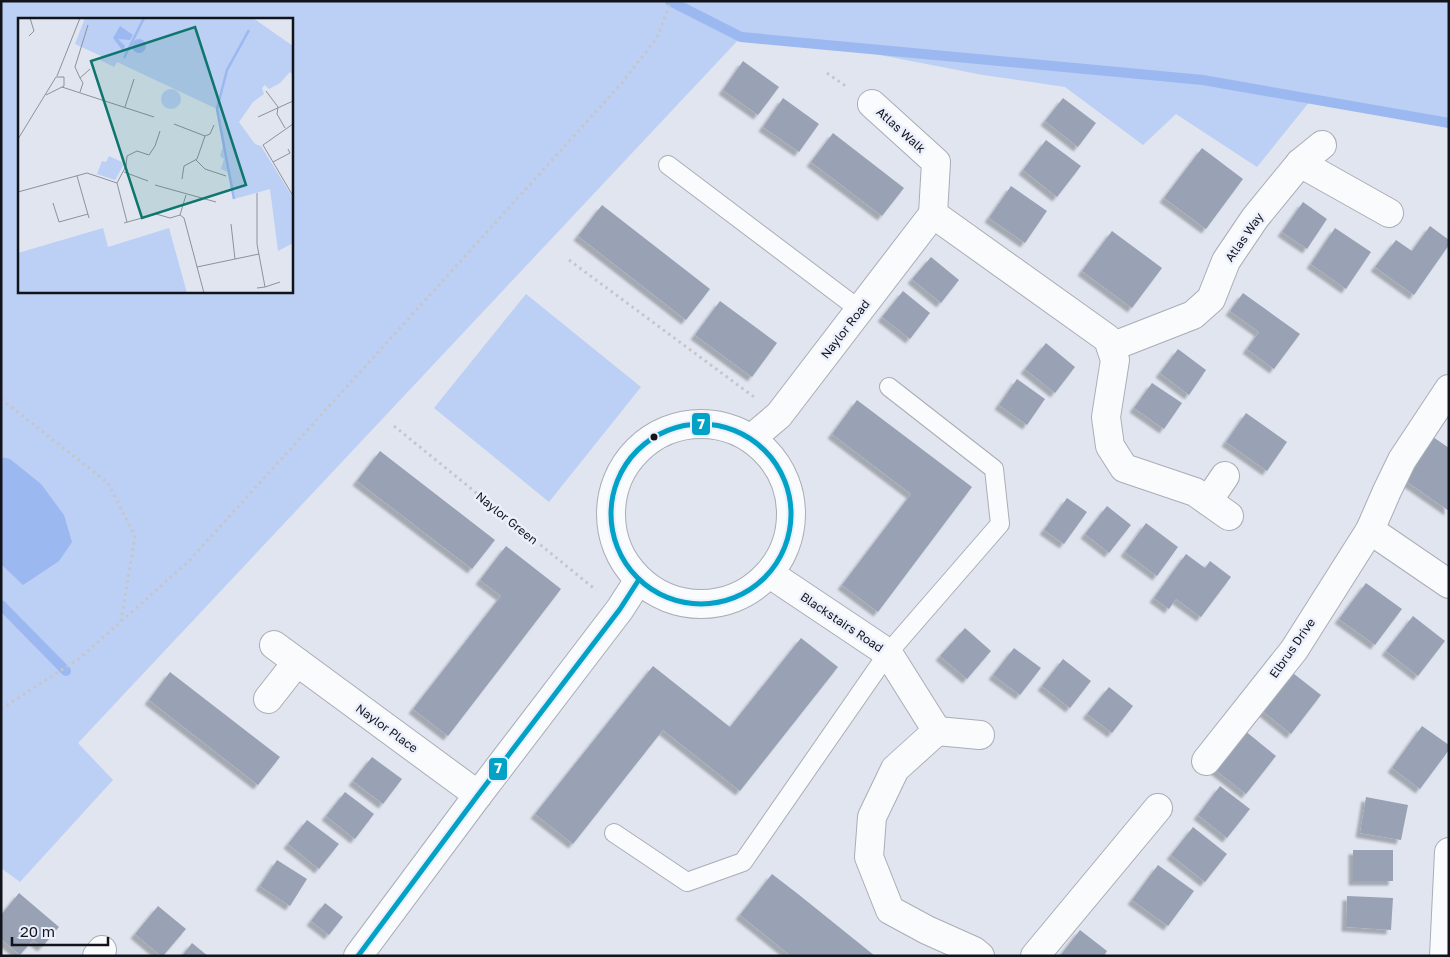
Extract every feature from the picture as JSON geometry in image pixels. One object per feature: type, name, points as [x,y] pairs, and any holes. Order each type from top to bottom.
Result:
[{"type":"street","name":"Atlas Walk","points":[[872,104],[936,162],[933,214]]},
{"type":"street","name":"Atlas Way","points":[[1110,347],[1193,315],[1211,299],[1226,261],[1255,218],[1300,163],[1322,144]]},
{"type":"street","points":[[1300,163],[1389,213]]},
{"type":"street","name":"Naylor Road","points":[[752,438],[779,415],[933,214]]},
{"type":"street","points":[[933,214],[1108,339],[1115,360],[1106,417],[1110,446],[1124,468],[1195,492],[1218,509],[1225,476]]},
{"type":"street","name":"Elbrus Drive","points":[[1206,761],[1294,650],[1370,530],[1402,460],[1449,389]]},
{"type":"street","points":[[694,423],[724,426],[752,438],[774,460],[788,487],[792,517],[785,548],[770,574],[747,592],[720,603],[691,605],[663,597],[638,581],[620,557],[611,528],[611,498],[622,470],[640,446],[665,430],[694,423]]},
{"type":"street","points":[[1370,530],[1449,584]]},
{"type":"street","name":"Blackstairs Road","points":[[770,574],[888,653],[937,731]]},
{"type":"street","points":[[358,956],[620,609],[638,581]]},
{"type":"street","name":"Naylor Place","points":[[274,645],[478,795]]},
{"type":"street","points":[[268,699],[296,662]]},
{"type":"street","points":[[980,735],[937,731],[895,769],[872,817],[869,857],[890,910],[927,930],[974,951],[980,956]]},
{"type":"street","points":[[1035,956],[1158,808]]},
{"type":"street","points":[[1444,956],[1449,852]]},
{"type":"lane","points":[[668,165],[860,310]]},
{"type":"lane","points":[[614,833],[687,882],[743,862],[888,653],[1000,524],[994,469],[889,387]]},
{"type":"path","points":[[1,709],[80,658],[188,562],[621,84],[657,38],[671,1]]},
{"type":"path","points":[[570,260],[779,415]]},
{"type":"path","points":[[1,399],[108,482],[135,536],[121,622]]},
{"type":"path","name":"Naylor Green","points":[[394,426],[620,609]]},
{"type":"shaded area","points":[[1,1],[1449,1],[1449,123],[1311,100],[1257,167],[1176,114],[1143,145],[1065,87],[983,75],[844,48],[741,37],[78,743],[113,780],[20,882],[1,868]]},
{"type":"shaded area","points":[[526,294],[641,387],[549,502],[434,408]]},
{"type":"shaded area","points":[[1,457],[10,459],[41,484],[64,515],[72,542],[59,561],[23,585],[1,564]]},
{"type":"building","points":[[743,61],[779,87],[758,115],[723,90]]},
{"type":"building","points":[[783,98],[819,124],[799,152],[763,127]]},
{"type":"building","points":[[1063,98],[1096,123],[1078,147],[1045,121]]},
{"type":"building","points":[[833,133],[904,188],[882,216],[811,162]]},
{"type":"building","points":[[1046,140],[1081,166],[1057,197],[1023,170]]},
{"type":"building","points":[[1202,148],[1243,179],[1206,229],[1164,198]]},
{"type":"building","points":[[1011,186],[1047,211],[1025,243],[989,218]]},
{"type":"building","points":[[1303,202],[1327,219],[1307,249],[1282,232]]},
{"type":"building","points":[[602,205],[710,289],[686,320],[578,236]]},
{"type":"building","points":[[1430,226],[1449,240],[1449,245],[1414,295],[1375,267],[1396,240],[1412,251]]},
{"type":"building","points":[[1335,228],[1371,252],[1346,289],[1311,264]]},
{"type":"building","points":[[1112,231],[1162,268],[1132,308],[1082,271]]},
{"type":"building","points":[[931,257],[959,280],[941,303],[912,279]]},
{"type":"building","points":[[903,291],[930,313],[910,339],[882,317]]},
{"type":"building","points":[[1243,293],[1300,334],[1274,369],[1247,349],[1259,332],[1230,311]]},
{"type":"building","points":[[720,301],[777,343],[752,377],[695,335]]},
{"type":"building","points":[[1046,343],[1075,367],[1055,393],[1025,369]]},
{"type":"building","points":[[1178,349],[1206,370],[1189,395],[1160,373]]},
{"type":"building","points":[[1017,379],[1045,399],[1027,425],[999,405]]},
{"type":"building","points":[[1152,383],[1182,403],[1164,429],[1134,408]]},
{"type":"building","points":[[857,400],[972,487],[878,612],[842,585],[911,494],[832,434]]},
{"type":"building","points":[[1246,413],[1287,442],[1267,471],[1226,442]]},
{"type":"building","points":[[1433,437],[1449,448],[1449,511],[1403,479]]},
{"type":"building","points":[[380,451],[495,540],[472,569],[357,481]]},
{"type":"building","points":[[1067,498],[1087,512],[1064,544],[1044,530]]},
{"type":"building","points":[[1107,506],[1131,525],[1109,553],[1085,534]]},
{"type":"building","points":[[1146,523],[1178,547],[1157,576],[1125,552]]},
{"type":"building","points":[[506,546],[561,589],[448,736],[413,709],[501,596],[480,580]]},
{"type":"building","points":[[1186,554],[1205,568],[1210,561],[1231,577],[1201,617],[1176,599],[1169,609],[1154,598]]},
{"type":"building","points":[[1366,583],[1402,609],[1375,645],[1339,619]]},
{"type":"building","points":[[1413,616],[1445,641],[1418,676],[1386,651]]},
{"type":"building","points":[[965,628],[991,651],[967,679],[940,656]]},
{"type":"building","points":[[801,638],[838,667],[740,791],[663,730],[573,844],[535,814],[653,666],[730,727]]},
{"type":"building","points":[[1014,648],[1041,668],[1020,695],[993,675]]},
{"type":"building","points":[[1063,659],[1091,681],[1070,708],[1042,686]]},
{"type":"building","points":[[1289,670],[1321,695],[1291,734],[1259,708]]},
{"type":"building","points":[[170,672],[280,757],[258,785],[149,700]]},
{"type":"building","points":[[1109,687],[1133,706],[1112,733],[1087,714]]},
{"type":"building","points":[[1422,726],[1449,745],[1449,750],[1420,789],[1392,768]]},
{"type":"building","points":[[1244,730],[1276,756],[1246,794],[1214,769]]},
{"type":"building","points":[[372,757],[402,779],[383,804],[353,781]]},
{"type":"building","points":[[1220,786],[1250,809],[1227,838],[1198,815]]},
{"type":"building","points":[[345,792],[374,814],[355,839],[326,816]]},
{"type":"building","points":[[1366,797],[1408,805],[1401,840],[1360,833]]},
{"type":"building","points":[[307,820],[339,844],[319,869],[288,844]]},
{"type":"building","points":[[1193,827],[1227,854],[1205,882],[1171,855]]},
{"type":"building","points":[[1353,850],[1393,850],[1393,881],[1353,881]]},
{"type":"building","points":[[277,860],[307,879],[290,906],[260,886]]},
{"type":"building","points":[[1158,865],[1194,891],[1168,926],[1132,900]]},
{"type":"building","points":[[772,874],[875,956],[791,956],[740,915]]},
{"type":"building","points":[[19,893],[59,927],[42,947],[33,940],[20,955],[1,939],[1,915]]},
{"type":"building","points":[[1347,896],[1393,898],[1391,930],[1346,927]]},
{"type":"building","points":[[325,903],[343,917],[329,935],[311,921]]},
{"type":"building","points":[[158,906],[186,929],[163,956],[135,934]]},
{"type":"building","points":[[1080,930],[1107,951],[1104,956],[1060,956]]},
{"type":"building","points":[[192,943],[208,956],[182,956]]},
{"type":"waterway","points":[[670,1],[741,37],[1203,80],[1449,123]]},
{"type":"waterway","points":[[1,605],[66,671]]},
{"type":"transit line","name":"7","points":[[692,424],[710,424],[744,434],[765,450],[781,471],[789,496],[791,514],[789,532],[781,557],[765,578],[744,594],[736,597],[710,604],[692,604],[658,594],[631,571],[621,557],[615,540],[611,523],[611,505],[621,471],[644,444],[658,434],[675,428],[692,424]]},
{"type":"transit line","name":"7","points":[[358,956],[620,609],[638,581]]}]
